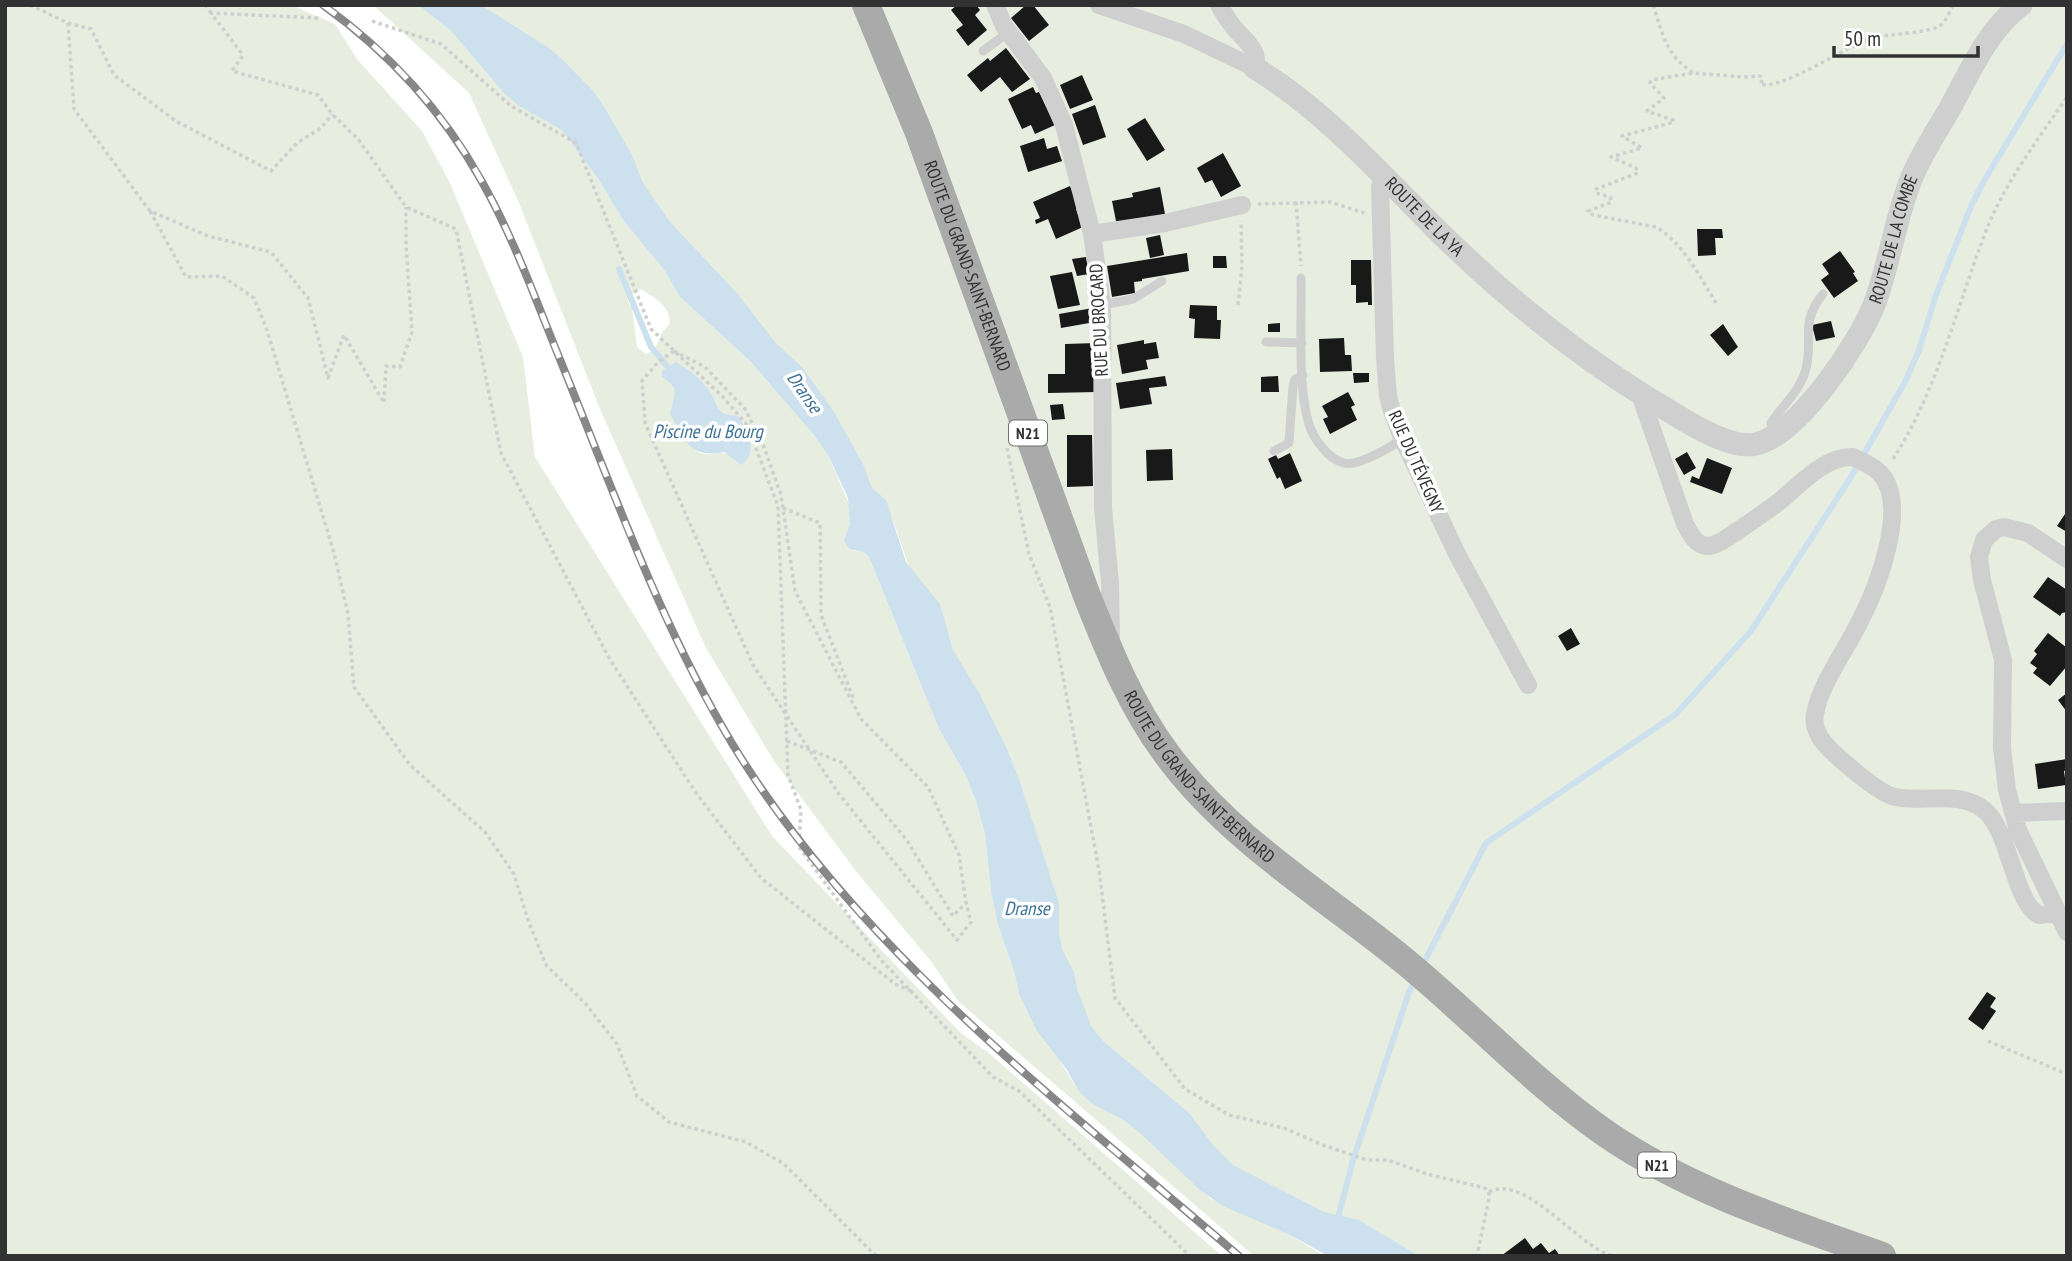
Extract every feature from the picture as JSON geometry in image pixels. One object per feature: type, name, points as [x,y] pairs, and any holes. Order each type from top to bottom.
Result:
[{"type":"main road","name":"ROUTE DU GRAND-SAINT-BERNARD","points":[[866,5],[919,132],[1073,558],[1112,657],[1139,713],[1200,794],[1257,846],[1467,1014],[1577,1111],[1635,1152],[1730,1200],[1882,1256]]},
{"type":"street","name":"RUE DU BROCARD","points":[[996,5],[998,16],[1043,78],[1064,125],[1092,234],[1102,305],[1103,508],[1110,583],[1112,657]]},
{"type":"street","name":"ROUTE DE LA YA","points":[[1099,5],[1192,37],[1255,68],[1300,98],[1517,305],[1645,396],[1714,436],[1742,445]]},
{"type":"street","points":[[1219,5],[1253,50],[1255,68]]},
{"type":"street","name":"ROUTE DE LA COMBE","points":[[1742,445],[1758,444],[1790,425],[1853,346],[1875,303],[1913,174],[1987,42],[2005,19],[2021,5]]},
{"type":"street","name":"RUE DU TÉVEGNY","points":[[1384,177],[1380,187],[1387,388],[1392,411],[1457,554],[1528,685]]},
{"type":"street","points":[[1092,234],[1165,223],[1240,205]]},
{"type":"street","points":[[1645,396],[1643,402],[1685,524],[1695,540],[1704,545],[1709,546],[1725,539],[1830,462],[1853,457],[1876,470],[1891,494],[1891,532],[1861,621],[1820,699],[1815,714],[1817,732],[1829,749],[1889,795],[1961,800],[1981,807],[1996,825],[2027,905],[2039,915],[2057,913]]},
{"type":"street","points":[[2067,559],[2028,533],[2011,528],[1996,529],[1984,540],[1979,557],[1982,580],[2003,660],[2003,769],[2013,813],[2026,849],[2067,932]]},
{"type":"street","points":[[2013,813],[2067,811]]},
{"type":"lane","points":[[984,51],[1009,32]]},
{"type":"lane","points":[[1301,278],[1303,375],[1308,423],[1320,445],[1334,458],[1352,463],[1403,439]]},
{"type":"lane","points":[[1102,305],[1133,299],[1162,281]]},
{"type":"lane","points":[[1773,437],[1771,423],[1803,379],[1808,359],[1809,317],[1812,307],[1823,293]]},
{"type":"lane","points":[[1266,342],[1303,343]]},
{"type":"lane","points":[[1274,451],[1289,443],[1293,386],[1296,379],[1303,375]]},
{"type":"path","points":[[30,5],[68,23],[90,29],[114,75],[165,113],[271,172],[297,143],[321,128],[332,114]]},
{"type":"path","points":[[205,5],[243,55],[232,71],[318,94],[332,114],[358,139],[406,207],[456,229],[500,453],[608,658],[696,793],[761,878],[895,984],[912,992]]},
{"type":"path","points":[[1653,5],[1666,44],[1674,58],[1694,73]]},
{"type":"path","points":[[1716,303],[1677,245],[1662,230],[1593,215],[1588,211],[1612,202],[1610,197],[1596,193],[1596,189],[1638,173],[1636,169],[1611,157],[1642,148],[1622,136],[1674,122],[1648,113],[1648,109],[1664,98],[1654,89],[1651,80],[1694,73],[1760,76],[1763,79],[1760,84],[1769,85],[1791,78],[1868,39],[1937,28],[1952,5],[1942,5]]},
{"type":"path","points":[[211,13],[318,18]]},
{"type":"path","points":[[372,21],[441,44],[510,106],[576,143],[651,329],[722,396],[747,425],[778,506],[788,775],[801,810],[799,847],[881,960],[993,1077],[1019,1091],[1190,1256]]},
{"type":"path","points":[[68,23],[74,109],[150,211],[186,277],[222,276],[254,298],[267,330],[334,553],[348,614],[354,687],[410,765],[485,832],[514,874],[546,965],[585,1003],[617,1044],[637,1096],[669,1122],[746,1142],[783,1164],[876,1256]]},
{"type":"path","points":[[1876,470],[1904,442],[1932,385],[1972,269],[2000,201],[2067,97]]},
{"type":"path","points":[[1296,202],[1301,278]]},
{"type":"path","points":[[1238,305],[1242,266],[1240,205],[1330,202],[1361,211],[1382,227]]},
{"type":"path","points":[[150,211],[208,236],[271,252],[308,298],[328,378],[344,335],[384,403],[386,366],[400,367],[412,332],[406,207]]},
{"type":"path","points":[[674,351],[705,367],[745,409],[764,447],[781,495],[795,591],[861,719],[928,788],[958,855],[971,922],[957,940],[839,794],[753,666],[645,424],[642,381],[658,362],[674,351]]},
{"type":"path","points":[[1006,446],[1029,554],[1050,607],[1099,870],[1115,998],[1185,1089],[1229,1115],[1284,1128],[1367,1160],[1388,1160],[1427,1174],[1482,1185],[1489,1192]]},
{"type":"path","points":[[778,506],[820,523],[821,615],[861,719]]},
{"type":"path","points":[[787,741],[841,762],[906,839],[953,916],[966,903]]},
{"type":"path","points":[[1988,1041],[2067,1074]]},
{"type":"path","points":[[1489,1192],[1508,1188],[1519,1192],[1536,1202],[1581,1239],[1612,1256]]},
{"type":"path","points":[[1477,1256],[1489,1192]]},
{"type":"shaded area","points":[[5,5],[291,5],[335,24],[357,59],[422,131],[449,181],[523,357],[535,457],[772,836],[961,1033],[990,1054],[1222,1256],[5,1256]]},
{"type":"shaded area","points":[[373,5],[418,5],[451,31],[492,79],[562,129],[599,180],[623,220],[664,270],[680,297],[750,361],[814,435],[829,457],[851,509],[850,524],[844,540],[846,545],[869,557],[939,729],[965,774],[976,801],[985,834],[991,892],[998,925],[1019,994],[1079,1092],[1091,1103],[1125,1121],[1211,1199],[1290,1235],[1324,1256],[1254,1256],[958,1001],[933,964],[856,871],[774,761],[706,648],[600,409],[519,203],[469,93]],"holes":[[[641,289],[664,307],[670,323],[661,334],[655,349],[646,354],[637,347],[632,308],[628,302],[629,296]],[[682,366],[706,386],[719,410],[743,422],[751,441],[735,461],[725,454],[700,453],[683,435],[671,408],[676,394],[671,382]]]},
{"type":"shaded area","points":[[437,5],[2067,5],[2067,1256],[1366,1256],[1112,1087],[1031,925],[893,520],[650,230],[562,97]]},
{"type":"water","name":"Dranse","points":[[418,5],[481,5],[549,48],[563,60],[603,105],[632,155],[643,183],[670,222],[737,293],[775,342],[802,367],[834,412],[863,464],[872,488],[886,500],[906,562],[940,604],[953,650],[979,693],[1007,749],[1059,903],[1062,949],[1074,972],[1091,1026],[1103,1041],[1189,1113],[1214,1146],[1233,1165],[1324,1212],[1359,1220],[1419,1256],[1328,1256],[1290,1235],[1221,1205],[1200,1190],[1125,1121],[1091,1103],[1079,1092],[1067,1070],[1037,1031],[1019,994],[998,925],[991,892],[985,834],[976,801],[965,774],[939,729],[869,557],[846,545],[844,540],[850,524],[848,498],[829,457],[814,435],[750,361],[680,297],[664,270],[623,220],[599,180],[562,130],[519,106],[503,92],[451,31]]},
{"type":"water","name":"Piscine du Bourg","points":[[676,362],[704,384],[720,410],[738,416],[742,421],[751,448],[750,455],[741,465],[724,452],[703,453],[685,440],[670,414],[674,389],[662,377],[662,371]]},
{"type":"building","points":[[957,5],[976,5],[980,10],[975,15],[987,30],[968,46],[956,30],[963,25],[951,10]]},
{"type":"building","points":[[1026,5],[1033,5],[1049,25],[1029,41],[1011,18]]},
{"type":"building","points":[[1006,48],[1030,79],[1012,92],[1000,77],[981,92],[967,75]]},
{"type":"building","points":[[1082,75],[1093,100],[1070,109],[1060,85]]},
{"type":"building","points":[[1033,87],[1036,93],[1039,92],[1055,125],[1035,134],[1031,125],[1022,129],[1008,99]]},
{"type":"building","points":[[1095,105],[1106,137],[1083,145],[1072,114]]},
{"type":"building","points":[[1145,118],[1165,150],[1147,161],[1127,129]]},
{"type":"building","points":[[1044,138],[1047,149],[1057,146],[1062,161],[1028,172],[1020,146]]},
{"type":"building","points":[[1223,153],[1241,186],[1221,197],[1212,180],[1205,183],[1197,168]]},
{"type":"building","points":[[1070,186],[1083,227],[1056,239],[1048,219],[1036,224],[1035,220],[1040,218],[1033,202]]},
{"type":"building","points":[[1160,187],[1165,214],[1117,226],[1112,201]]},
{"type":"building","points":[[1697,229],[1722,229],[1723,238],[1715,238],[1716,255],[1698,256]]},
{"type":"building","points":[[1160,235],[1164,255],[1150,258],[1146,238]]},
{"type":"building","points":[[1840,251],[1858,281],[1834,298],[1821,280],[1829,274],[1822,264]]},
{"type":"building","points":[[1187,253],[1189,271],[1142,279],[1134,282],[1135,293],[1112,297],[1107,266]]},
{"type":"building","points":[[1213,256],[1226,256],[1227,268],[1213,268]]},
{"type":"building","points":[[1086,257],[1089,274],[1077,276],[1072,259]]},
{"type":"building","points":[[1351,260],[1371,260],[1372,305],[1368,305],[1368,302],[1356,303],[1356,285],[1351,285]]},
{"type":"building","points":[[1072,272],[1080,305],[1058,309],[1050,276]]},
{"type":"building","points":[[1190,305],[1217,306],[1217,320],[1221,320],[1220,339],[1194,338],[1195,319],[1189,318]]},
{"type":"building","points":[[1093,308],[1095,322],[1061,328],[1059,314]]},
{"type":"building","points":[[1831,321],[1835,337],[1816,341],[1812,325]]},
{"type":"building","points":[[1280,323],[1280,332],[1268,332],[1268,324]]},
{"type":"building","points":[[1723,324],[1738,347],[1728,356],[1710,335]]},
{"type":"building","points":[[1344,338],[1345,355],[1351,355],[1352,371],[1320,372],[1319,339]]},
{"type":"building","points":[[1144,340],[1144,344],[1156,342],[1159,358],[1146,360],[1148,369],[1122,374],[1117,345]]},
{"type":"building","points":[[1097,343],[1097,392],[1048,393],[1048,374],[1065,374],[1065,344]]},
{"type":"building","points":[[1353,373],[1369,373],[1369,382],[1354,383]]},
{"type":"building","points":[[1165,376],[1167,386],[1149,388],[1152,404],[1120,409],[1116,383]]},
{"type":"building","points":[[1278,376],[1279,392],[1261,392],[1261,377]]},
{"type":"building","points":[[1348,392],[1355,405],[1351,407],[1357,420],[1330,434],[1323,419],[1328,417],[1322,406]]},
{"type":"building","points":[[1063,404],[1065,419],[1052,420],[1050,405]]},
{"type":"building","points":[[1067,435],[1092,435],[1093,486],[1067,487]]},
{"type":"building","points":[[1172,449],[1173,480],[1147,481],[1146,450]]},
{"type":"building","points":[[1687,452],[1696,468],[1684,475],[1675,459]]},
{"type":"building","points":[[1290,453],[1302,481],[1285,489],[1268,459],[1276,455],[1278,459]]},
{"type":"building","points":[[1707,458],[1732,468],[1722,494],[1690,482],[1692,476],[1699,479]]},
{"type":"building","points":[[2067,511],[2067,532],[2057,526]]},
{"type":"building","points":[[2048,577],[2067,590],[2067,612],[2060,616],[2033,597]]},
{"type":"building","points":[[1571,628],[1580,644],[1567,651],[1558,636]]},
{"type":"building","points":[[2048,633],[2067,648],[2067,666],[2050,686],[2033,673],[2037,668],[2030,663],[2037,654],[2034,651]]},
{"type":"building","points":[[2067,693],[2067,712],[2058,700]]},
{"type":"building","points":[[2067,759],[2067,770],[2064,771],[2066,785],[2038,789],[2035,764]]},
{"type":"building","points":[[1987,992],[1996,998],[1990,1007],[1996,1011],[1983,1030],[1968,1019]]},
{"type":"building","points":[[1525,1238],[1533,1249],[1541,1243],[1549,1253],[1555,1249],[1560,1256],[1501,1256]]},
{"type":"waterway","points":[[1422,966],[1486,843],[1676,714],[1751,631],[1851,477],[1906,380],[1972,204],[2067,44]]},
{"type":"waterway","points":[[619,269],[651,347],[667,366]]},
{"type":"waterway","points":[[1337,1221],[1354,1157],[1409,992],[1416,979]]},
{"type":"railway","points":[[323,5],[370,42],[412,84],[449,130],[481,180],[524,270],[660,605],[733,745],[783,819],[839,890],[965,1019],[1239,1256]]}]
